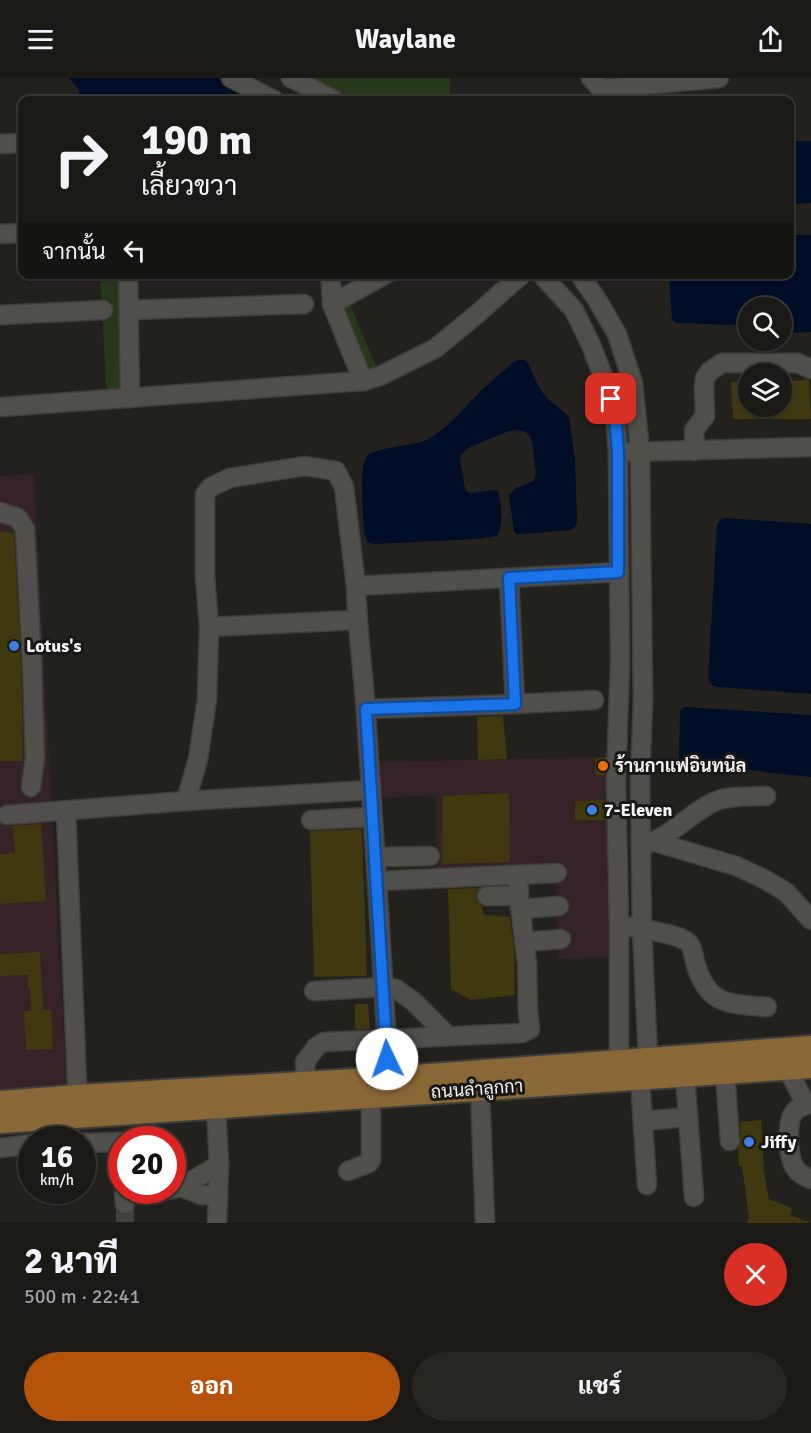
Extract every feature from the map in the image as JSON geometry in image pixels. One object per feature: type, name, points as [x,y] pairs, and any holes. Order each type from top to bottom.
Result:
[{"type":"main road","name":"ถนนลำลูกกา","points":[[0,1102],[78,1106],[121,1114],[480,1089],[811,1047]]},
{"type":"main road","name":"ถนนลำลูกกา","points":[[0,1122],[78,1106],[305,1072],[389,1078],[619,1061],[644,1069],[685,1076],[811,1067]]},
{"type":"street","points":[[231,78],[266,96]]},
{"type":"street","points":[[599,86],[719,78]]},
{"type":"street","points":[[302,80],[328,96]]},
{"type":"street","points":[[0,144],[18,143]]},
{"type":"street","points":[[0,234],[18,233]]},
{"type":"street","points":[[128,279],[130,398]]},
{"type":"street","points":[[330,279],[332,304],[363,381]]},
{"type":"street","points":[[332,304],[377,279]]},
{"type":"street","points":[[0,407],[363,381],[380,376],[436,348],[517,279]]},
{"type":"street","points":[[546,279],[574,310],[591,345],[615,414],[618,453],[620,662],[616,782],[619,1061]]},
{"type":"street","points":[[583,279],[617,334],[633,383],[640,452],[643,701],[640,782],[648,844],[642,929],[645,1029],[643,1120],[647,1185]]},
{"type":"street","points":[[574,310],[596,298]]},
{"type":"street","points":[[129,310],[304,304]]},
{"type":"street","points":[[0,315],[103,310]]},
{"type":"street","points":[[591,345],[617,334]]},
{"type":"street","points":[[695,451],[694,430],[705,416],[704,387],[705,378],[710,371],[722,363],[798,363],[811,369]]},
{"type":"street","points":[[618,453],[811,447]]},
{"type":"street","points":[[186,801],[198,759],[205,709],[209,627],[205,576],[204,494],[211,487],[230,478],[305,466],[336,471],[344,487],[356,586],[389,1078]]},
{"type":"street","points":[[0,512],[18,518],[25,529],[35,758],[31,787]]},
{"type":"street","points":[[356,586],[618,572]]},
{"type":"street","points":[[509,578],[515,704]]},
{"type":"street","points":[[209,627],[357,620]]},
{"type":"street","points":[[366,709],[594,700]]},
{"type":"street","points":[[616,782],[640,782]]},
{"type":"street","points":[[7,815],[370,790]]},
{"type":"street","points":[[648,844],[715,802],[730,797],[766,796]]},
{"type":"street","points":[[66,811],[78,1106]]},
{"type":"street","points":[[311,820],[372,817]]},
{"type":"street","points":[[648,844],[736,866],[764,879],[786,892],[811,920]]},
{"type":"street","points":[[375,857],[430,856]]},
{"type":"street","points":[[377,881],[556,873]]},
{"type":"street","points":[[305,1072],[317,1046],[324,1042],[522,1033],[530,1029],[527,964],[518,875]]},
{"type":"street","points":[[487,896],[559,906]]},
{"type":"street","points":[[619,925],[679,936],[693,949],[698,972],[715,997],[731,1004],[767,1007]]},
{"type":"street","points":[[524,942],[561,939]]},
{"type":"street","points":[[314,991],[383,987],[396,989],[414,1002],[448,1036]]},
{"type":"street","points":[[787,1068],[810,1109],[795,1110],[791,1118],[790,1157],[795,1168],[803,1176],[811,1179]]},
{"type":"street","points":[[725,1073],[730,1141]]},
{"type":"street","points":[[685,1076],[694,1197]]},
{"type":"street","points":[[480,1089],[485,1223]]},
{"type":"street","points":[[348,1172],[371,1160],[371,1097]]},
{"type":"street","points":[[216,1107],[219,1165],[217,1223]]},
{"type":"street","points":[[121,1114],[121,1126]]},
{"type":"street","points":[[643,1120],[688,1117]]},
{"type":"street","points":[[0,1148],[18,1146]]},
{"type":"street","points":[[186,1181],[219,1165]]},
{"type":"street","points":[[186,1193],[218,1195]]},
{"type":"shaded area","points":[[34,474],[66,1078],[63,1087],[0,1095],[0,476]]},
{"type":"shaded area","points":[[611,757],[619,957],[559,959],[555,864],[437,871],[436,795],[382,798],[380,785],[380,762]]},
{"type":"green space","points":[[301,78],[450,78],[450,96],[335,96]]},
{"type":"green space","points":[[100,279],[127,279],[130,398],[107,399]]},
{"type":"green space","points":[[320,279],[338,279],[347,297],[380,376],[363,381]]},
{"type":"water","points":[[69,78],[219,78],[257,96],[80,96],[79,90]]},
{"type":"water","points":[[794,141],[811,141],[811,203],[794,204]]},
{"type":"water","points":[[794,235],[811,235],[811,332],[792,333],[792,297],[738,297],[738,325],[676,323],[672,319],[669,279],[794,279]]},
{"type":"water","points":[[519,360],[528,363],[543,393],[569,418],[575,460],[577,519],[574,528],[520,534],[514,531],[509,495],[516,488],[534,481],[536,473],[532,441],[529,435],[519,430],[509,431],[470,447],[461,454],[460,460],[467,492],[498,491],[501,520],[497,536],[374,544],[368,542],[364,533],[362,493],[364,462],[367,456],[376,451],[418,443],[433,436],[494,379]]},
{"type":"water","points":[[725,518],[811,524],[811,694],[718,687],[712,685],[708,678],[717,525]]},
{"type":"water","points":[[685,707],[811,715],[811,777],[683,763],[679,758],[680,712]]},
{"type":"building","points":[[809,380],[811,419],[733,419],[731,382],[738,382],[738,417],[792,417],[792,381]]},
{"type":"building","name":"Lotus's","points":[[0,532],[14,533],[21,664],[23,761],[0,761]]},
{"type":"building","points":[[503,716],[507,759],[478,760],[477,717]]},
{"type":"building","name":"ร้านกาแฟอินทนิล","points":[[606,757],[605,775],[595,775],[595,758]]},
{"type":"building","points":[[509,793],[510,862],[442,864],[443,796]]},
{"type":"building","name":"7-Eleven","points":[[605,800],[606,820],[575,820],[575,801]]},
{"type":"building","points":[[41,824],[46,901],[0,904],[0,854],[15,853],[13,826]]},
{"type":"building","points":[[362,829],[367,976],[314,977],[310,831]]},
{"type":"building","points":[[480,888],[476,897],[482,906],[484,915],[510,917],[514,949],[515,995],[471,1000],[451,989],[448,889]]},
{"type":"building","points":[[40,952],[43,1010],[51,1010],[53,1049],[26,1050],[24,1011],[31,1011],[28,975],[0,976],[0,954]]},
{"type":"building","points":[[355,1004],[368,1004],[370,1029],[355,1029]]},
{"type":"building","points":[[761,1120],[764,1172],[769,1199],[792,1208],[790,1215],[808,1223],[747,1223],[749,1217],[742,1166],[739,1166],[740,1122]]},
{"type":"tunnel","points":[[125,1204],[125,1223]]},
{"type":"place","name":"Lotus's","points":[[14,646]]},
{"type":"place","name":"ร้านกาแฟอินทนิล","points":[[603,766]]},
{"type":"place","name":"7-Eleven","points":[[592,810]]},
{"type":"place","name":"Jiffy","points":[[749,1142]]},
{"type":"route","points":[[387,1059],[366,709],[515,704],[509,578],[618,572],[618,453],[615,414],[611,399]]}]
